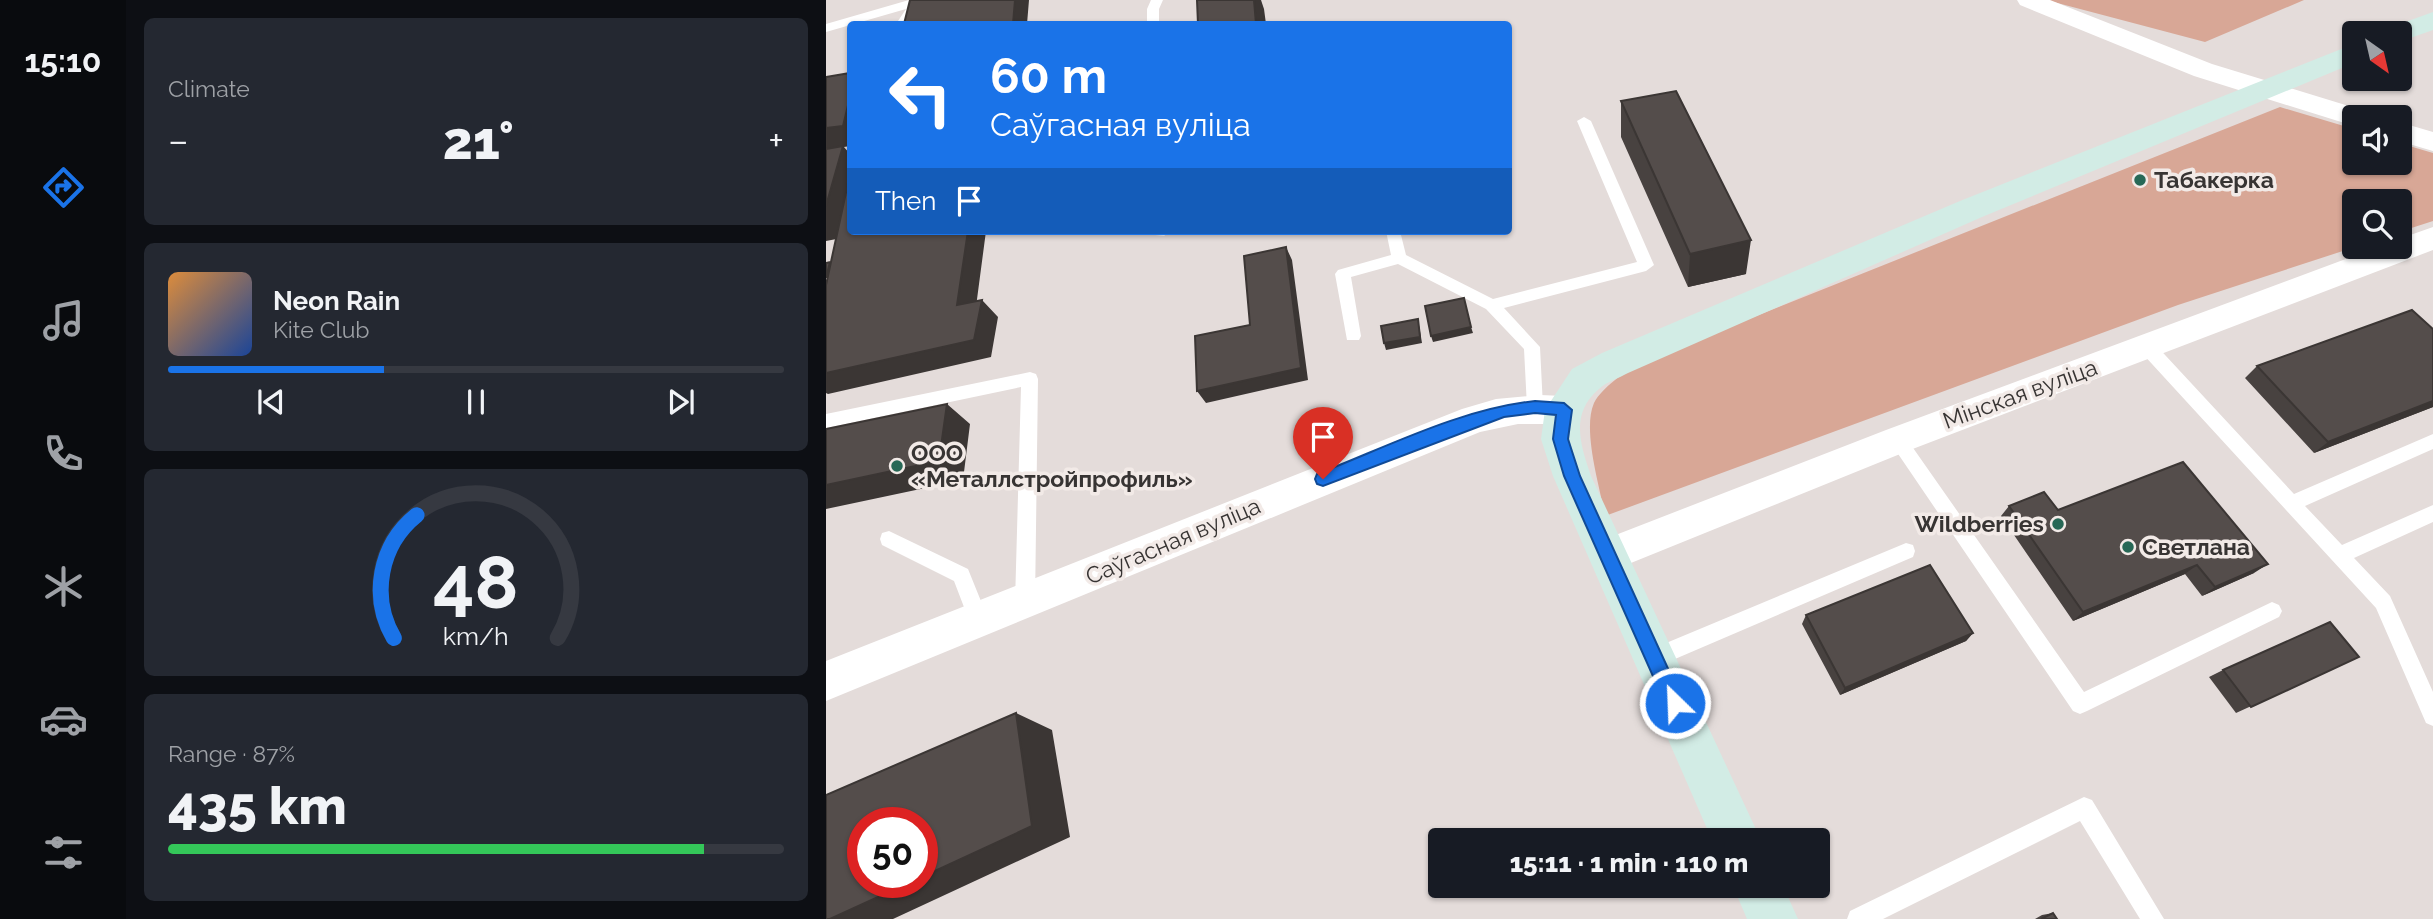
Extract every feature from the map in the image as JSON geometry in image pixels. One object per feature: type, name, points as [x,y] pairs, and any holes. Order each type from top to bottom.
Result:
[{"type":"main road","points":[[2412,29],[2433,20]]},
{"type":"main road","points":[[1732,828],[1572,476],[1560,439],[1561,398],[1626,358],[1971,209],[2342,58]]},
{"type":"main road","points":[[1763,898],[1773,919]]},
{"type":"street","points":[[2029,0],[2203,70],[2342,113]]},
{"type":"street","points":[[2412,135],[2433,142]]},
{"type":"street","name":"Мінская вуліца","points":[[1608,555],[1898,440],[2433,238]]},
{"type":"street","name":"Саўгасная вуліца","points":[[826,681],[1025,603],[1474,419],[1561,398]]},
{"type":"lane","points":[[1153,21],[1153,9],[1157,0]]},
{"type":"lane","points":[[904,21],[919,1]]},
{"type":"lane","points":[[850,21],[919,1]]},
{"type":"lane","points":[[826,28],[847,22]]},
{"type":"lane","points":[[1492,305],[1646,265],[1584,121]]},
{"type":"lane","points":[[1394,235],[1399,258]]},
{"type":"lane","points":[[1353,336],[1343,274],[1399,258],[1492,305],[1532,347],[1535,366],[1561,398]]},
{"type":"lane","points":[[2147,347],[2383,602],[2433,716]]},
{"type":"lane","points":[[826,421],[1030,379],[1025,603]]},
{"type":"lane","points":[[1898,440],[2081,704],[2272,611]]},
{"type":"lane","points":[[2291,503],[2433,441]]},
{"type":"lane","points":[[2340,555],[2433,513]]},
{"type":"lane","points":[[889,539],[961,575],[979,621]]},
{"type":"lane","points":[[1654,657],[1906,551]]},
{"type":"lane","points":[[1858,919],[2084,808],[2153,919]]},
{"type":"shaded area","points":[[2046,0],[2304,0],[2205,42]]},
{"type":"shaded area","points":[[2280,107],[2342,125],[2342,175],[2412,175],[2412,147],[2433,153],[2433,221],[2412,228],[2412,189],[2342,189],[2342,251],[2178,305],[1605,516],[1591,443],[1591,414],[1594,403],[1603,391],[1638,363]]},
{"type":"building","points":[[910,0],[1015,0],[1013,21],[905,21]]},
{"type":"building","points":[[1197,0],[1254,0],[1256,21],[1198,21]]},
{"type":"building","points":[[847,74],[847,109],[843,126],[826,128],[826,77]]},
{"type":"building","points":[[1676,91],[1751,240],[1690,254],[1621,101]]},
{"type":"building","points":[[843,146],[826,206],[826,149]]},
{"type":"building","points":[[847,188],[847,235],[967,235],[957,305],[982,300],[974,340],[826,373],[826,285]]},
{"type":"building","points":[[1286,247],[1301,368],[1197,391],[1195,336],[1250,325],[1244,256]]},
{"type":"building","points":[[1464,298],[1471,327],[1431,336],[1425,306]]},
{"type":"building","points":[[2412,310],[2433,329],[2433,401],[2328,442],[2257,366]]},
{"type":"building","points":[[1418,319],[1420,337],[1384,343],[1381,326]]},
{"type":"building","points":[[947,404],[939,461],[826,485],[826,429]]},
{"type":"building","name":"Светлана","points":[[2183,462],[2268,564],[2215,587],[2197,565],[2083,612],[2009,506],[2044,492],[2058,510]]},
{"type":"building","points":[[1930,565],[1973,633],[1845,688],[1806,615]]},
{"type":"building","points":[[2330,622],[2359,657],[2251,707],[2223,670]]},
{"type":"building","points":[[1016,713],[1032,826],[938,870],[938,807],[847,807],[847,898],[876,898],[826,919],[826,795]]},
{"type":"building","points":[[2053,913],[2057,919],[2041,919]]},
{"type":"place","name":"Табакерка","points":[[2140,180]]},
{"type":"place","name":"ООО «Металлстройпрофиль»","points":[[897,466]]},
{"type":"place","name":"Wildberries","points":[[2058,524]]},
{"type":"place","name":"Светлана","points":[[2128,547]]},
{"type":"route","points":[[1323,479],[1474,419],[1504,410],[1535,407],[1564,410],[1560,439],[1572,476],[1675,703]]}]
